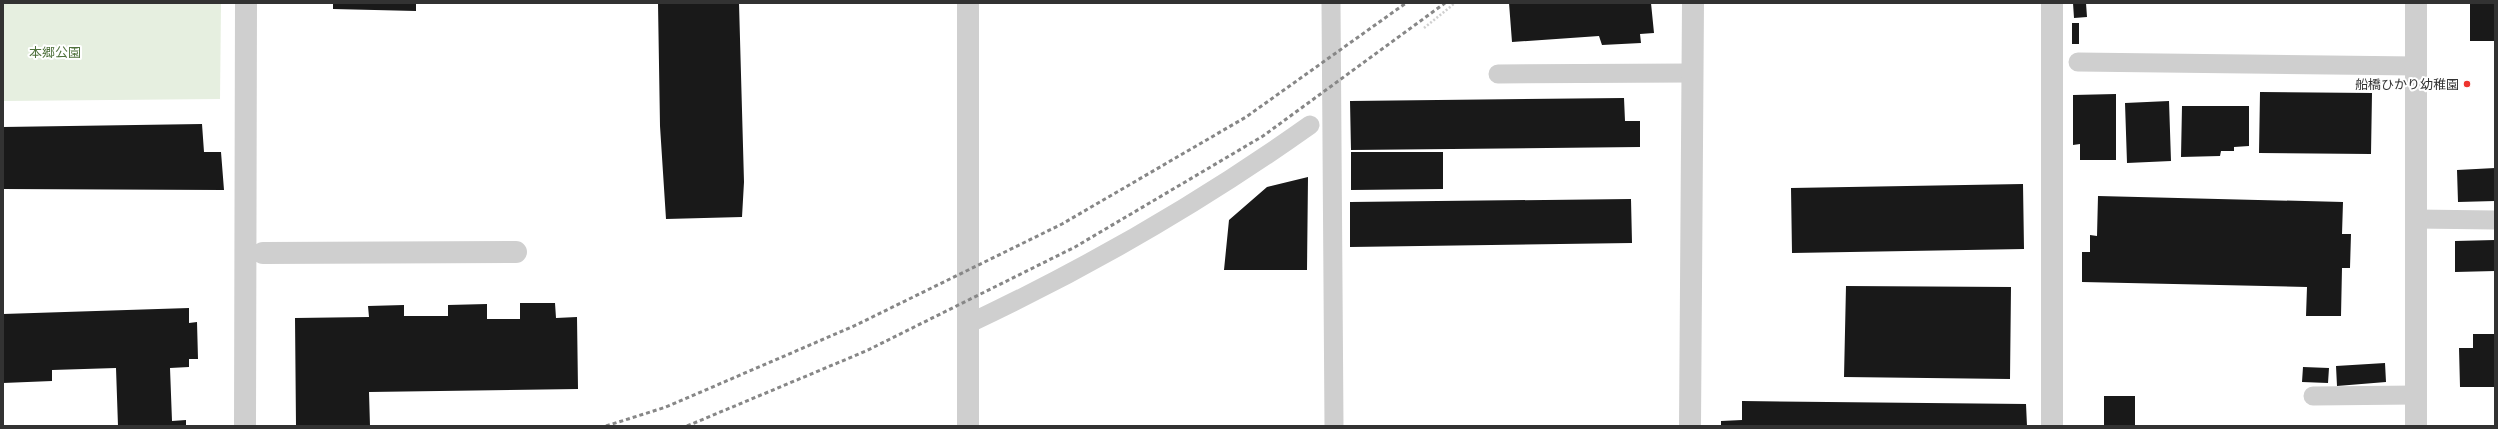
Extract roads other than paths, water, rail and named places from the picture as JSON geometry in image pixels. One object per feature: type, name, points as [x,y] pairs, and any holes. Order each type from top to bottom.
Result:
[{"type":"street","points":[[244,426],[246,3]]},
{"type":"street","points":[[968,3],[968,426]]},
{"type":"street","points":[[1690,426],[1693,3]]},
{"type":"street","points":[[2052,3],[2052,426]]},
{"type":"street","points":[[2416,3],[2416,426]]},
{"type":"street","points":[[264,253],[516,252]]},
{"type":"lane","points":[[1331,3],[1334,426]]},
{"type":"lane","points":[[2078,62],[2416,66]]},
{"type":"lane","points":[[1498,74],[1692,73]]},
{"type":"lane","points":[[968,324],[1024,297],[1144,230],[1254,165],[1310,125]]},
{"type":"lane","points":[[2416,219],[2495,220]]},
{"type":"lane","points":[[2313,396],[2416,395]]},
{"type":"railway","points":[[606,426],[666,407],[854,326],[1062,224],[1246,117],[1406,3]]},
{"type":"railway","points":[[687,426],[866,351],[1075,247],[1263,136],[1445,3]]},
{"type":"place","name":"船橋ひかり幼稚園","points":[[2467,84]]},
{"type":"park label","name":"本郷公園","points":[[55,52]]}]
